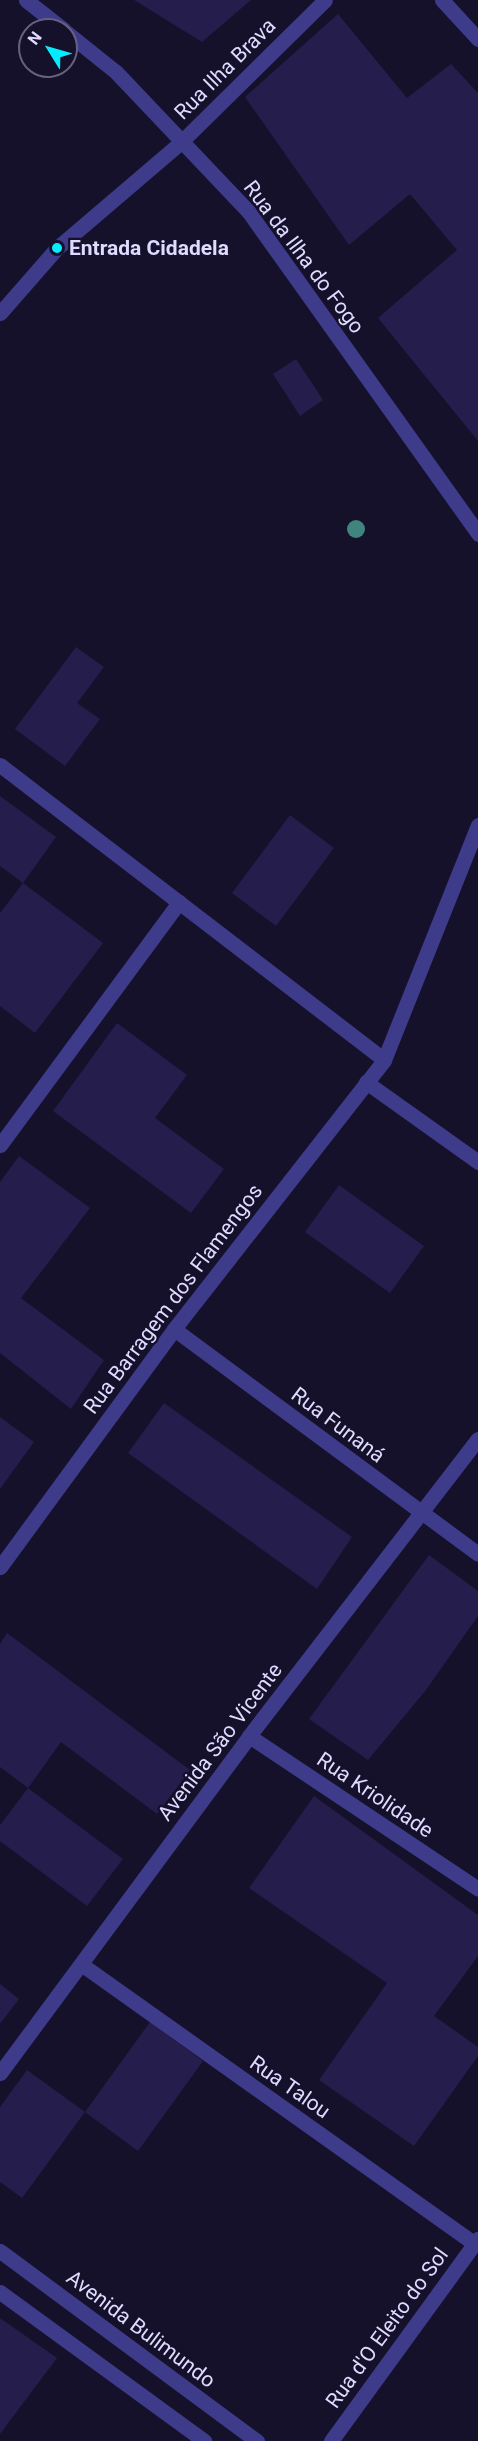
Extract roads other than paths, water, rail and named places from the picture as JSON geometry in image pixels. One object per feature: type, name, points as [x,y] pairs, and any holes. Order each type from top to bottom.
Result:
[{"type":"street","name":"Rua da Ilha do Fogo","points":[[26,0],[49,18]]},
{"type":"street","name":"Rua Ilha Brava","points":[[0,313],[57,248],[181,142],[325,0]]},
{"type":"street","points":[[442,0],[478,39]]},
{"type":"street","name":"Rua da Ilha do Fogo","points":[[78,41],[116,72],[248,211],[478,534]]},
{"type":"street","points":[[0,765],[384,1060]]},
{"type":"street","name":"Rua Barragem dos Flamengos","points":[[0,1567],[174,1329],[384,1060],[478,825]]},
{"type":"street","points":[[0,1145],[179,902]]},
{"type":"street","points":[[366,1082],[478,1162]]},
{"type":"street","name":"Rua Funaná","points":[[174,1329],[478,1554]]},
{"type":"street","name":"Avenida São Vicente","points":[[0,2073],[249,1736],[478,1439]]},
{"type":"street","name":"Rua Kriolidade","points":[[249,1736],[478,1889]]},
{"type":"street","name":"Rua Talou","points":[[81,1964],[476,2241]]},
{"type":"street","name":"Rua d'O Eleito do Sol","points":[[331,2441],[476,2241]]},
{"type":"street","name":"Avenida Bulimundo","points":[[0,2251],[257,2441]]},
{"type":"street","points":[[0,2292],[204,2441]]},
{"type":"place","name":"Entrada Cidadela","points":[[57,248]]}]
